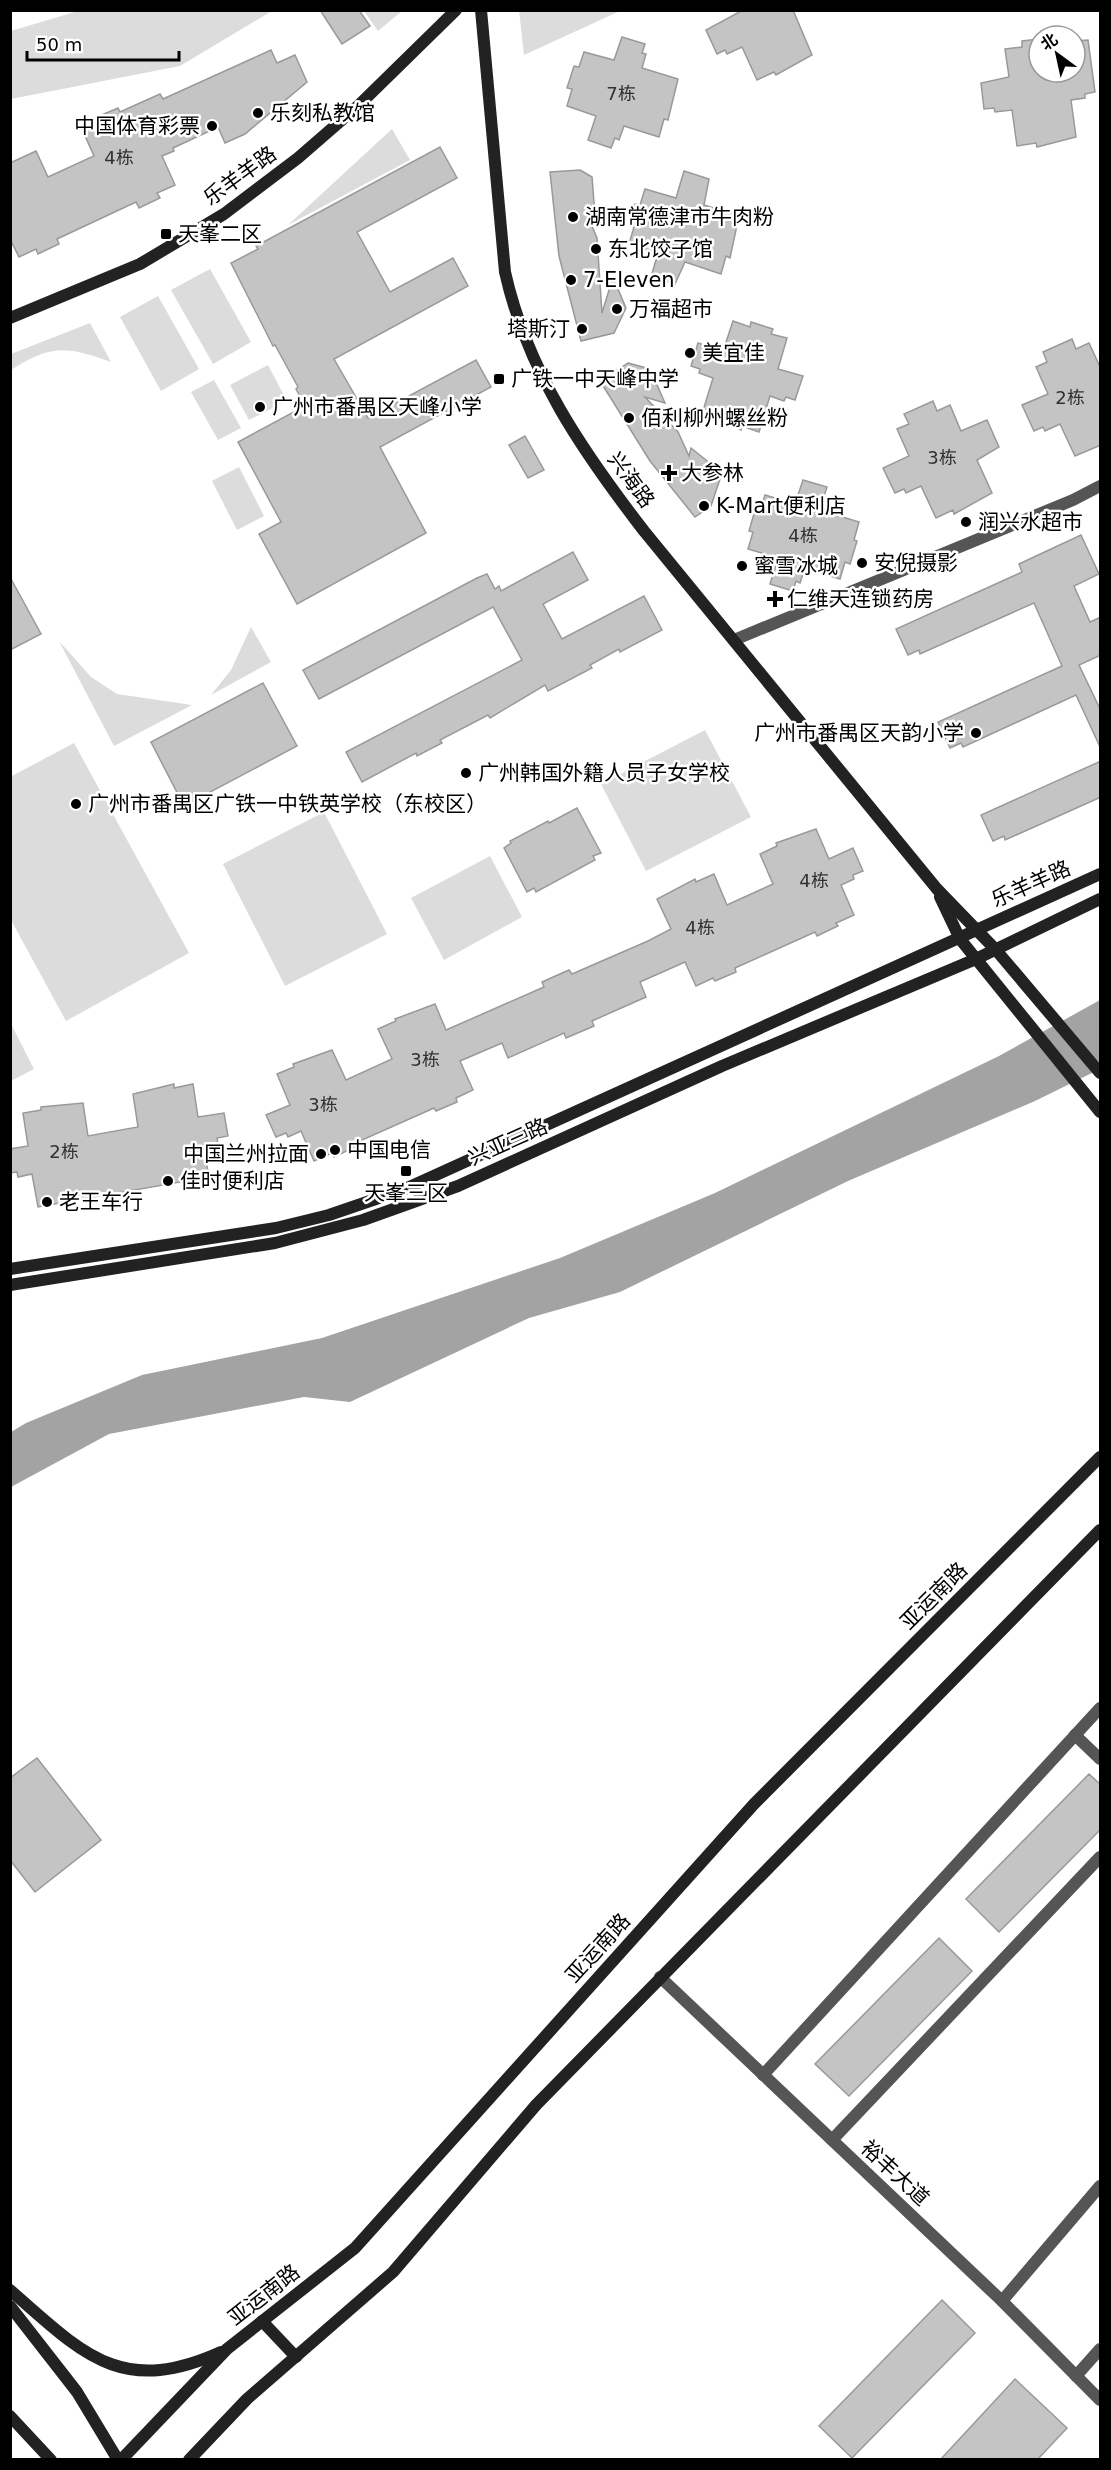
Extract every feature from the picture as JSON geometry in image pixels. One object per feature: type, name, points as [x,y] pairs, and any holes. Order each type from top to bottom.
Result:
[{"type":"street","name":"乐羊羊路","points":[[10,318],[140,264],[224,213],[298,158],[359,105],[456,10]]},
{"type":"street","name":"兴海路","points":[[481,10],[505,272],[513,308],[528,348],[562,414],[606,481],[937,889]]},
{"type":"street","points":[[734,640],[1073,500],[1101,486]]},
{"type":"street","name":"乐羊羊路","points":[[977,929],[1101,874]]},
{"type":"street","points":[[937,889],[996,950],[1101,1073]]},
{"type":"street","points":[[937,889],[960,939],[1099,1110]]},
{"type":"street","name":"乐羊羊路","points":[[996,950],[1101,899]]},
{"type":"street","name":"兴亚三路","points":[[10,1269],[276,1228],[329,1215],[405,1189],[960,939],[977,929]]},
{"type":"street","name":"兴亚三路","points":[[10,1285],[275,1243],[363,1220],[458,1186],[722,1066],[996,950]]},
{"type":"street","name":"亚运南路","points":[[120,2460],[227,2349],[355,2248],[754,1804],[1101,1456]]},
{"type":"street","points":[[189,2460],[247,2399],[393,2272],[536,2105],[1101,1530]]},
{"type":"street","points":[[764,2075],[1101,1708]]},
{"type":"street","points":[[1075,1735],[1101,1759]]},
{"type":"street","points":[[832,2140],[1101,1857]]},
{"type":"street","name":"裕丰大道","points":[[660,1977],[1002,2301],[1101,2400]]},
{"type":"street","points":[[1002,2301],[1101,2186]]},
{"type":"street","points":[[10,2290],[92,2357],[120,2368],[176,2369],[227,2349]]},
{"type":"street","points":[[10,2306],[77,2392],[120,2460]]},
{"type":"street","points":[[262,2321],[296,2357]]},
{"type":"street","points":[[1076,2376],[1101,2349]]},
{"type":"street","points":[[10,2416],[51,2460]]},
{"type":"shaded area","points":[[519,10],[620,10],[620,11],[524,55]]},
{"type":"shaded area","points":[[78,11],[272,11],[180,66],[11,99],[11,31]]},
{"type":"shaded area","points":[[364,11],[402,11],[378,31]]},
{"type":"shaded area","points":[[392,129],[410,160],[288,225]]},
{"type":"shaded area","points":[[210,269],[251,342],[213,364],[171,290]]},
{"type":"shaded area","points":[[158,296],[199,369],[161,391],[120,317]]},
{"type":"shaded area","points":[[90,323],[111,362],[82,353],[60,350],[37,356],[11,370],[11,354]]},
{"type":"shaded area","points":[[268,365],[287,401],[249,420],[230,385]]},
{"type":"shaded area","points":[[214,380],[241,428],[218,440],[191,392]]},
{"type":"shaded area","points":[[239,467],[264,516],[237,530],[212,481]]},
{"type":"shaded area","points":[[251,627],[271,662],[211,695],[231,670]]},
{"type":"shaded area","points":[[59,641],[91,677],[117,694],[192,705],[114,746]]},
{"type":"shaded area","points":[[705,730],[751,817],[646,871],[601,784]]},
{"type":"shaded area","points":[[74,743],[189,953],[66,1021],[11,920],[10,777]]},
{"type":"shaded area","points":[[324,812],[387,934],[285,986],[223,864]]},
{"type":"shaded area","points":[[490,856],[522,917],[444,960],[411,898]]},
{"type":"shaded area","points":[[1100,1000],[1100,1069],[1035,1101],[848,1181],[620,1292],[529,1318],[350,1402],[304,1397],[109,1434],[11,1487],[11,1432],[26,1423],[142,1375],[322,1338],[560,1258],[715,1193],[999,1056]]},
{"type":"shaded area","points":[[11,1024],[34,1069],[10,1081]]},
{"type":"building","points":[[320,10],[359,10],[370,26],[342,44]]},
{"type":"building","points":[[743,10],[793,10],[812,55],[776,75],[774,72],[757,80],[742,47],[727,54],[725,50],[717,54],[706,30]]},
{"type":"building","points":[[622,37],[645,44],[642,53],[646,54],[642,68],[678,79],[668,120],[664,119],[659,137],[624,126],[619,140],[615,138],[611,148],[588,140],[596,116],[567,106],[572,89],[567,88],[574,66],[579,67],[584,52],[614,60]]},
{"type":"building","points":[[1027,40],[1027,84],[1087,84],[1088,40],[1095,92],[1085,94],[1085,98],[1071,100],[1076,137],[1037,147],[1036,143],[1017,146],[1012,110],[995,112],[994,108],[984,109],[981,83],[1009,77],[1005,49],[1022,47],[1022,41]]},
{"type":"building","points":[[271,50],[277,63],[295,55],[307,82],[245,134],[225,143],[218,127],[173,148],[174,151],[162,156],[175,185],[157,193],[160,198],[139,208],[136,202],[57,239],[59,244],[38,254],[36,249],[19,257],[10,239],[10,163],[36,151],[48,177],[94,156],[82,129],[99,121],[97,117],[118,108],[120,112],[160,94],[163,99]]},
{"type":"building","points":[[440,147],[457,178],[357,232],[390,292],[453,258],[468,286],[334,359],[368,418],[476,360],[491,387],[380,447],[426,533],[297,604],[259,534],[281,522],[238,442],[305,406],[296,389],[298,387],[275,345],[273,346],[231,263],[258,249],[256,246]]},
{"type":"building","points":[[580,170],[592,177],[595,215],[586,212],[597,238],[602,313],[613,277],[626,308],[614,333],[581,341],[559,256],[550,172]]},
{"type":"building","points":[[684,171],[709,179],[704,205],[739,216],[730,258],[726,256],[721,274],[685,262],[675,284],[651,277],[658,253],[629,244],[634,227],[629,225],[635,204],[640,205],[645,189],[676,198]]},
{"type":"building","points":[[733,321],[750,327],[751,322],[773,329],[771,334],[787,338],[778,369],[803,376],[795,400],[786,397],[784,401],[770,396],[759,432],[742,426],[741,430],[702,414],[713,378],[699,373],[700,369],[691,366],[698,343],[723,351]]},
{"type":"building","points":[[1072,339],[1076,349],[1089,343],[1101,369],[1101,445],[1075,456],[1060,424],[1045,431],[1043,427],[1034,431],[1022,405],[1048,394],[1036,367],[1047,362],[1043,352]]},
{"type":"building","points":[[628,363],[650,369],[665,403],[645,397],[678,432],[689,456],[691,448],[722,473],[711,506],[695,517],[650,461],[600,381]]},
{"type":"building","points":[[933,401],[937,411],[950,405],[961,431],[987,420],[999,447],[977,460],[992,493],[954,514],[953,510],[936,518],[921,486],[906,493],[904,489],[895,493],[883,468],[909,456],[897,429],[909,424],[904,414]]},
{"type":"building","points":[[525,436],[544,470],[528,478],[509,445]]},
{"type":"building","points":[[803,480],[827,487],[823,511],[859,522],[854,540],[857,541],[850,564],[845,562],[840,579],[805,568],[800,583],[796,581],[793,591],[770,584],[778,558],[748,549],[753,532],[749,531],[755,510],[760,511],[765,495],[795,504]]},
{"type":"building","points":[[1081,535],[1099,574],[1074,586],[1090,622],[1101,617],[1101,655],[1079,665],[1101,711],[1101,749],[1076,695],[963,747],[961,743],[950,748],[938,722],[1062,666],[1034,603],[920,654],[919,650],[908,655],[896,629],[1022,572],[1019,564]]},
{"type":"building","points":[[573,552],[588,580],[543,604],[562,639],[644,596],[662,630],[620,652],[619,649],[590,665],[592,668],[548,691],[545,685],[490,718],[488,715],[440,740],[442,743],[417,756],[416,753],[362,782],[346,752],[522,660],[493,607],[319,699],[303,670],[477,578],[487,574],[495,589],[499,586],[501,591]]},
{"type":"building","points":[[10,577],[41,634],[10,650]]},
{"type":"building","points":[[263,683],[297,746],[184,806],[151,742]]},
{"type":"building","points":[[1101,761],[1101,797],[1005,840],[1004,836],[993,841],[981,815]]},
{"type":"building","points":[[577,808],[601,853],[593,856],[595,860],[536,892],[534,888],[527,892],[504,848],[511,843],[510,841]]},
{"type":"building","points":[[816,829],[829,859],[853,848],[863,871],[853,875],[854,879],[841,885],[854,915],[836,923],[838,926],[817,936],[815,932],[735,968],[736,972],[715,981],[713,978],[696,986],[685,962],[640,982],[646,997],[592,1021],[594,1026],[566,1038],[564,1033],[508,1058],[502,1043],[460,1061],[473,1090],[456,1098],[457,1102],[436,1111],[434,1108],[353,1144],[355,1147],[334,1157],[332,1153],[314,1161],[301,1131],[288,1137],[286,1133],[276,1137],[266,1115],[290,1105],[277,1074],[294,1067],[293,1064],[332,1050],[346,1080],[392,1059],[378,1029],[396,1021],[395,1019],[435,1004],[446,1030],[544,987],[542,982],[569,970],[572,974],[648,941],[671,929],[657,899],[695,879],[696,882],[714,874],[727,905],[773,884],[760,854],[777,846],[776,843]]},
{"type":"building","points":[[174,1084],[174,1088],[193,1084],[198,1117],[224,1113],[228,1136],[217,1138],[218,1143],[203,1145],[209,1177],[38,1207],[32,1174],[18,1177],[17,1172],[10,1173],[10,1149],[28,1146],[23,1113],[41,1110],[41,1107],[83,1103],[88,1136],[138,1127],[133,1094]]},
{"type":"building","points":[[37,1758],[101,1840],[35,1892],[10,1860],[10,1778]]},
{"type":"building","points":[[1089,1774],[1101,1785],[1101,1829],[999,1932],[966,1899]]},
{"type":"building","points":[[939,1938],[972,1971],[849,2096],[815,2064]]},
{"type":"building","points":[[942,2300],[975,2333],[852,2458],[819,2426]]},
{"type":"building","points":[[1015,2379],[1067,2428],[1037,2460],[940,2460]]},
{"type":"place","name":"乐刻私教馆","points":[[258,113]]},
{"type":"place","name":"中国体育彩票","points":[[212,126]]},
{"type":"place","name":"湖南常德津市牛肉粉","points":[[573,217]]},
{"type":"place","name":"天峯二区","points":[[166,234]]},
{"type":"place","name":"东北饺子馆","points":[[596,249]]},
{"type":"place","name":"7-Eleven","points":[[571,280]]},
{"type":"place","name":"万福超市","points":[[617,309]]},
{"type":"place","name":"塔斯汀","points":[[582,329]]},
{"type":"place","name":"美宜佳","points":[[690,353]]},
{"type":"place","name":"广铁一中天峰中学","points":[[499,379]]},
{"type":"place","name":"广州市番禺区天峰小学","points":[[260,407]]},
{"type":"place","name":"佰利柳州螺丝粉","points":[[629,418]]},
{"type":"place","name":"大参林","points":[[669,473]]},
{"type":"place","name":"K-Mart便利店","points":[[704,506]]},
{"type":"place","name":"润兴水超市","points":[[966,522]]},
{"type":"place","name":"安倪摄影","points":[[862,563]]},
{"type":"place","name":"蜜雪冰城","points":[[742,566]]},
{"type":"place","name":"仁维天连锁药房","points":[[775,599]]},
{"type":"place","name":"广州市番禺区天韵小学","points":[[976,733]]},
{"type":"place","name":"广州韩国外籍人员子女学校","points":[[466,773]]},
{"type":"place","name":"广州市番禺区广铁一中铁英学校（东校区）","points":[[76,804]]},
{"type":"place","name":"中国电信","points":[[335,1150]]},
{"type":"place","name":"中国兰州拉面","points":[[321,1154]]},
{"type":"place","name":"天峯三区","points":[[406,1171]]},
{"type":"place","name":"佳时便利店","points":[[168,1181]]},
{"type":"place","name":"老王车行","points":[[47,1202]]}]
